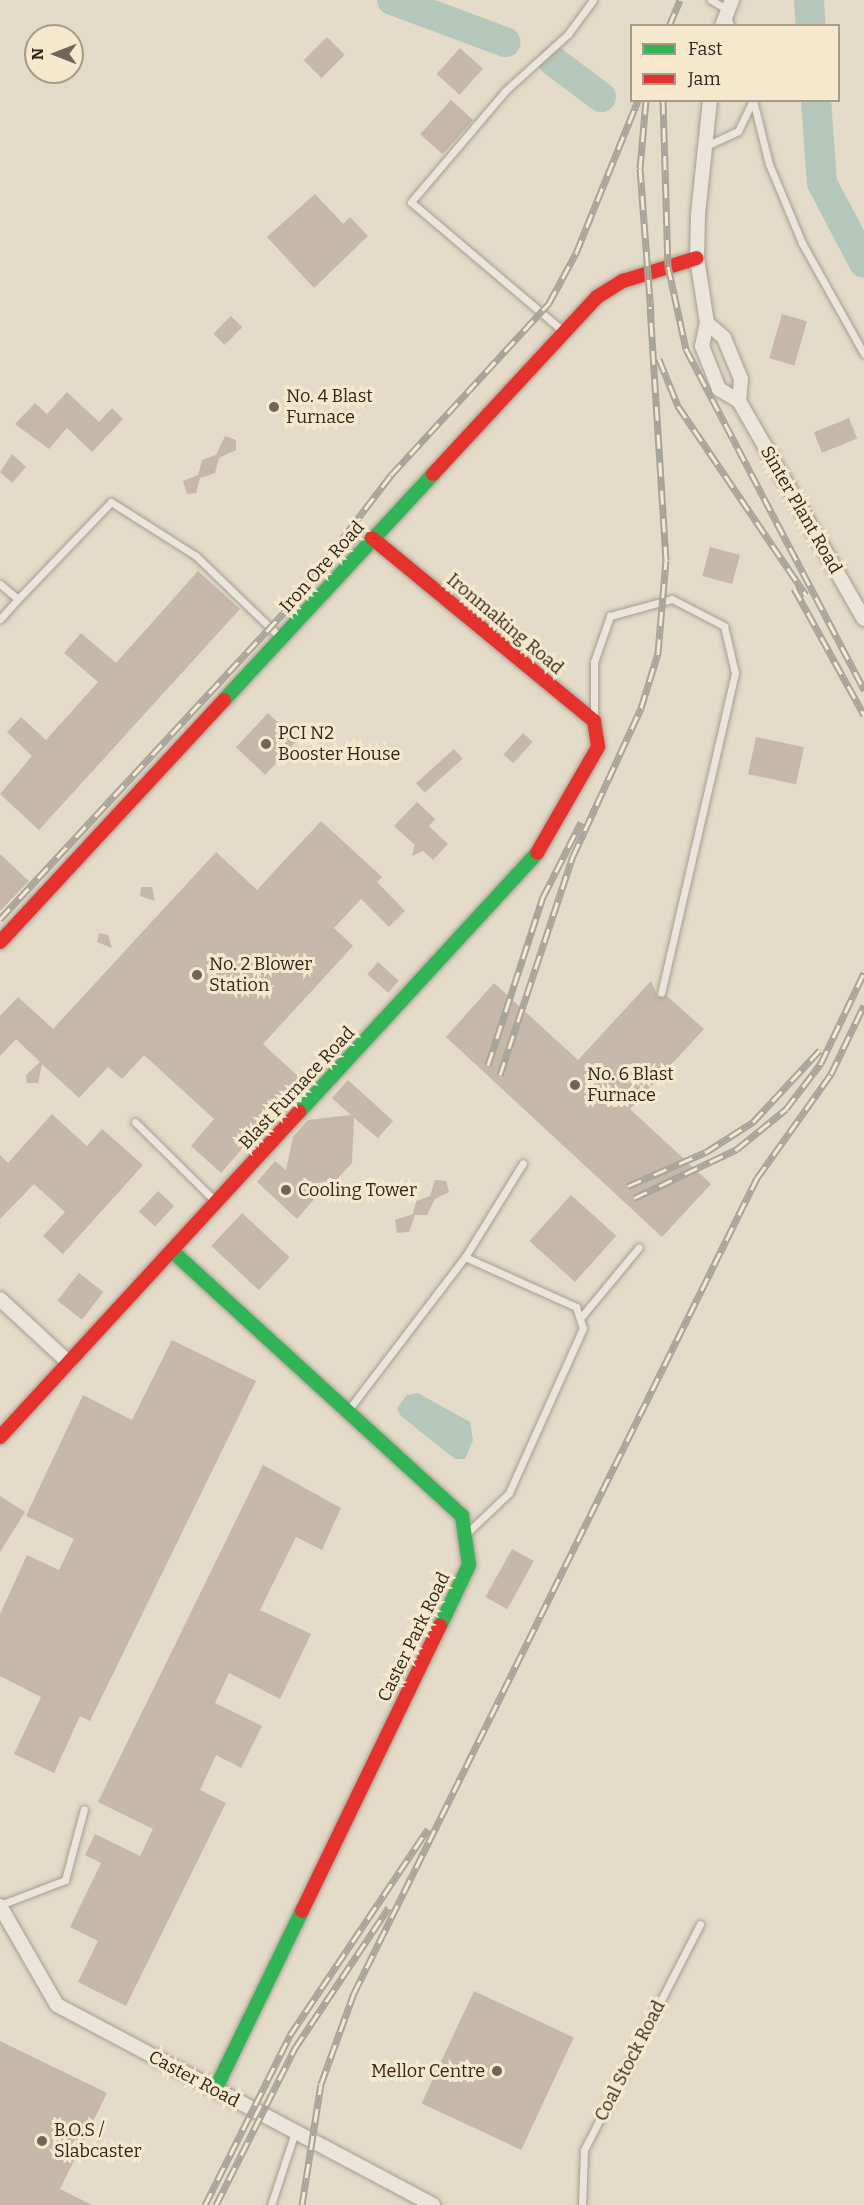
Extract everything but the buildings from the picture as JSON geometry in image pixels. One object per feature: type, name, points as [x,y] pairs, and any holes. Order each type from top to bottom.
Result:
[{"type":"street","points":[[723,24],[728,4]]},
{"type":"street","name":"Sinter Plant Road","points":[[710,102],[702,147],[697,258],[707,323],[702,346],[720,389],[739,401],[864,620]]},
{"type":"street","name":"Iron Ore Road","points":[[0,942],[372,538],[610,287],[697,258]]},
{"type":"street","name":"Sinter Plant Road","points":[[707,323],[724,338],[741,379],[739,401]]},
{"type":"street","name":"Ironmaking Road","points":[[372,538],[594,722]]},
{"type":"street","name":"Blast Furnace Road","points":[[0,1437],[546,844],[598,747],[594,722]]},
{"type":"street","name":"Caster Park Road","points":[[172,1251],[462,1516],[469,1565],[215,2090]]},
{"type":"street","points":[[0,1299],[69,1363]]},
{"type":"street","name":"Caster Road","points":[[0,1906],[57,2005],[433,2205]]},
{"type":"lane","points":[[564,333],[411,202],[505,91],[568,34],[593,0]]},
{"type":"lane","points":[[711,0],[728,4],[730,24]]},
{"type":"lane","points":[[702,147],[738,131],[752,102]]},
{"type":"lane","points":[[754,102],[769,164],[802,243],[864,354]]},
{"type":"lane","points":[[0,620],[111,502],[196,556],[281,638]]},
{"type":"lane","points":[[0,584],[18,599]]},
{"type":"lane","points":[[594,722],[594,662],[610,616],[672,599],[724,626],[735,673],[661,993]]},
{"type":"lane","points":[[135,1122],[216,1202]]},
{"type":"lane","points":[[347,1412],[465,1257],[523,1163]]},
{"type":"lane","points":[[465,1536],[509,1493],[567,1367],[582,1316],[639,1247]]},
{"type":"lane","points":[[465,1257],[576,1307],[582,1316]]},
{"type":"lane","points":[[0,1906],[65,1880],[84,1809]]},
{"type":"lane","name":"Coal Stock Road","points":[[582,2205],[584,2150],[700,1924]]},
{"type":"lane","points":[[271,2205],[295,2132]]},
{"type":"shaded area","points":[[418,1393],[470,1422],[473,1440],[465,1459],[455,1459],[401,1416],[397,1408],[407,1395]]},
{"type":"waterway","points":[[392,0],[505,42]]},
{"type":"waterway","points":[[809,0],[811,24]]},
{"type":"waterway","points":[[553,61],[601,97]]},
{"type":"waterway","points":[[816,102],[822,183],[864,263]]},
{"type":"railway","points":[[670,24],[680,0]]},
{"type":"railway","points":[[0,919],[297,598],[391,475],[549,303],[576,253],[637,102]]},
{"type":"railway","points":[[646,102],[640,168],[651,315]]},
{"type":"railway","points":[[663,102],[668,266],[686,349],[864,690]]},
{"type":"railway","points":[[500,1075],[573,856],[641,708],[658,653],[666,560],[650,307]]},
{"type":"railway","points":[[659,359],[678,406],[806,595]]},
{"type":"railway","points":[[794,588],[864,715]]},
{"type":"railway","points":[[488,1065],[543,897],[581,822]]},
{"type":"railway","points":[[634,1198],[737,1149],[786,1109],[821,1063],[864,973]]},
{"type":"railway","points":[[302,2205],[321,2084],[354,1993],[757,1178],[831,1074],[864,1005]]},
{"type":"railway","points":[[628,1186],[706,1152],[753,1122],[820,1050]]},
{"type":"railway","points":[[205,2205],[290,2035],[428,1829]]},
{"type":"railway","points":[[216,2205],[295,2048],[389,1907]]},
{"type":"traffic: fast","points":[[224,700],[433,474]]},
{"type":"traffic: fast","points":[[299,1112],[537,853]]},
{"type":"traffic: fast","points":[[172,1251],[462,1516],[469,1565],[440,1626]]},
{"type":"traffic: fast","points":[[215,2090],[302,1911]]},
{"type":"traffic: jam","points":[[433,474],[597,297],[623,281],[697,258]]},
{"type":"traffic: jam","points":[[372,538],[594,721],[598,747],[537,853]]},
{"type":"traffic: jam","points":[[0,942],[224,700]]},
{"type":"traffic: jam","points":[[0,1437],[299,1112]]},
{"type":"traffic: jam","points":[[302,1911],[440,1626]]},
{"type":"place","name":"No. 4 Blast Furnace","points":[[274,407]]},
{"type":"place","name":"PCI N2 Booster House","points":[[266,744]]},
{"type":"place","name":"No. 2 Blower Station","points":[[197,975]]},
{"type":"place","name":"No. 6 Blast Furnace","points":[[575,1085]]},
{"type":"place","name":"Cooling Tower","points":[[286,1190]]},
{"type":"place","name":"Mellor Centre","points":[[497,2071]]},
{"type":"place","name":"B.O.S / Slabcaster","points":[[42,2141]]}]
